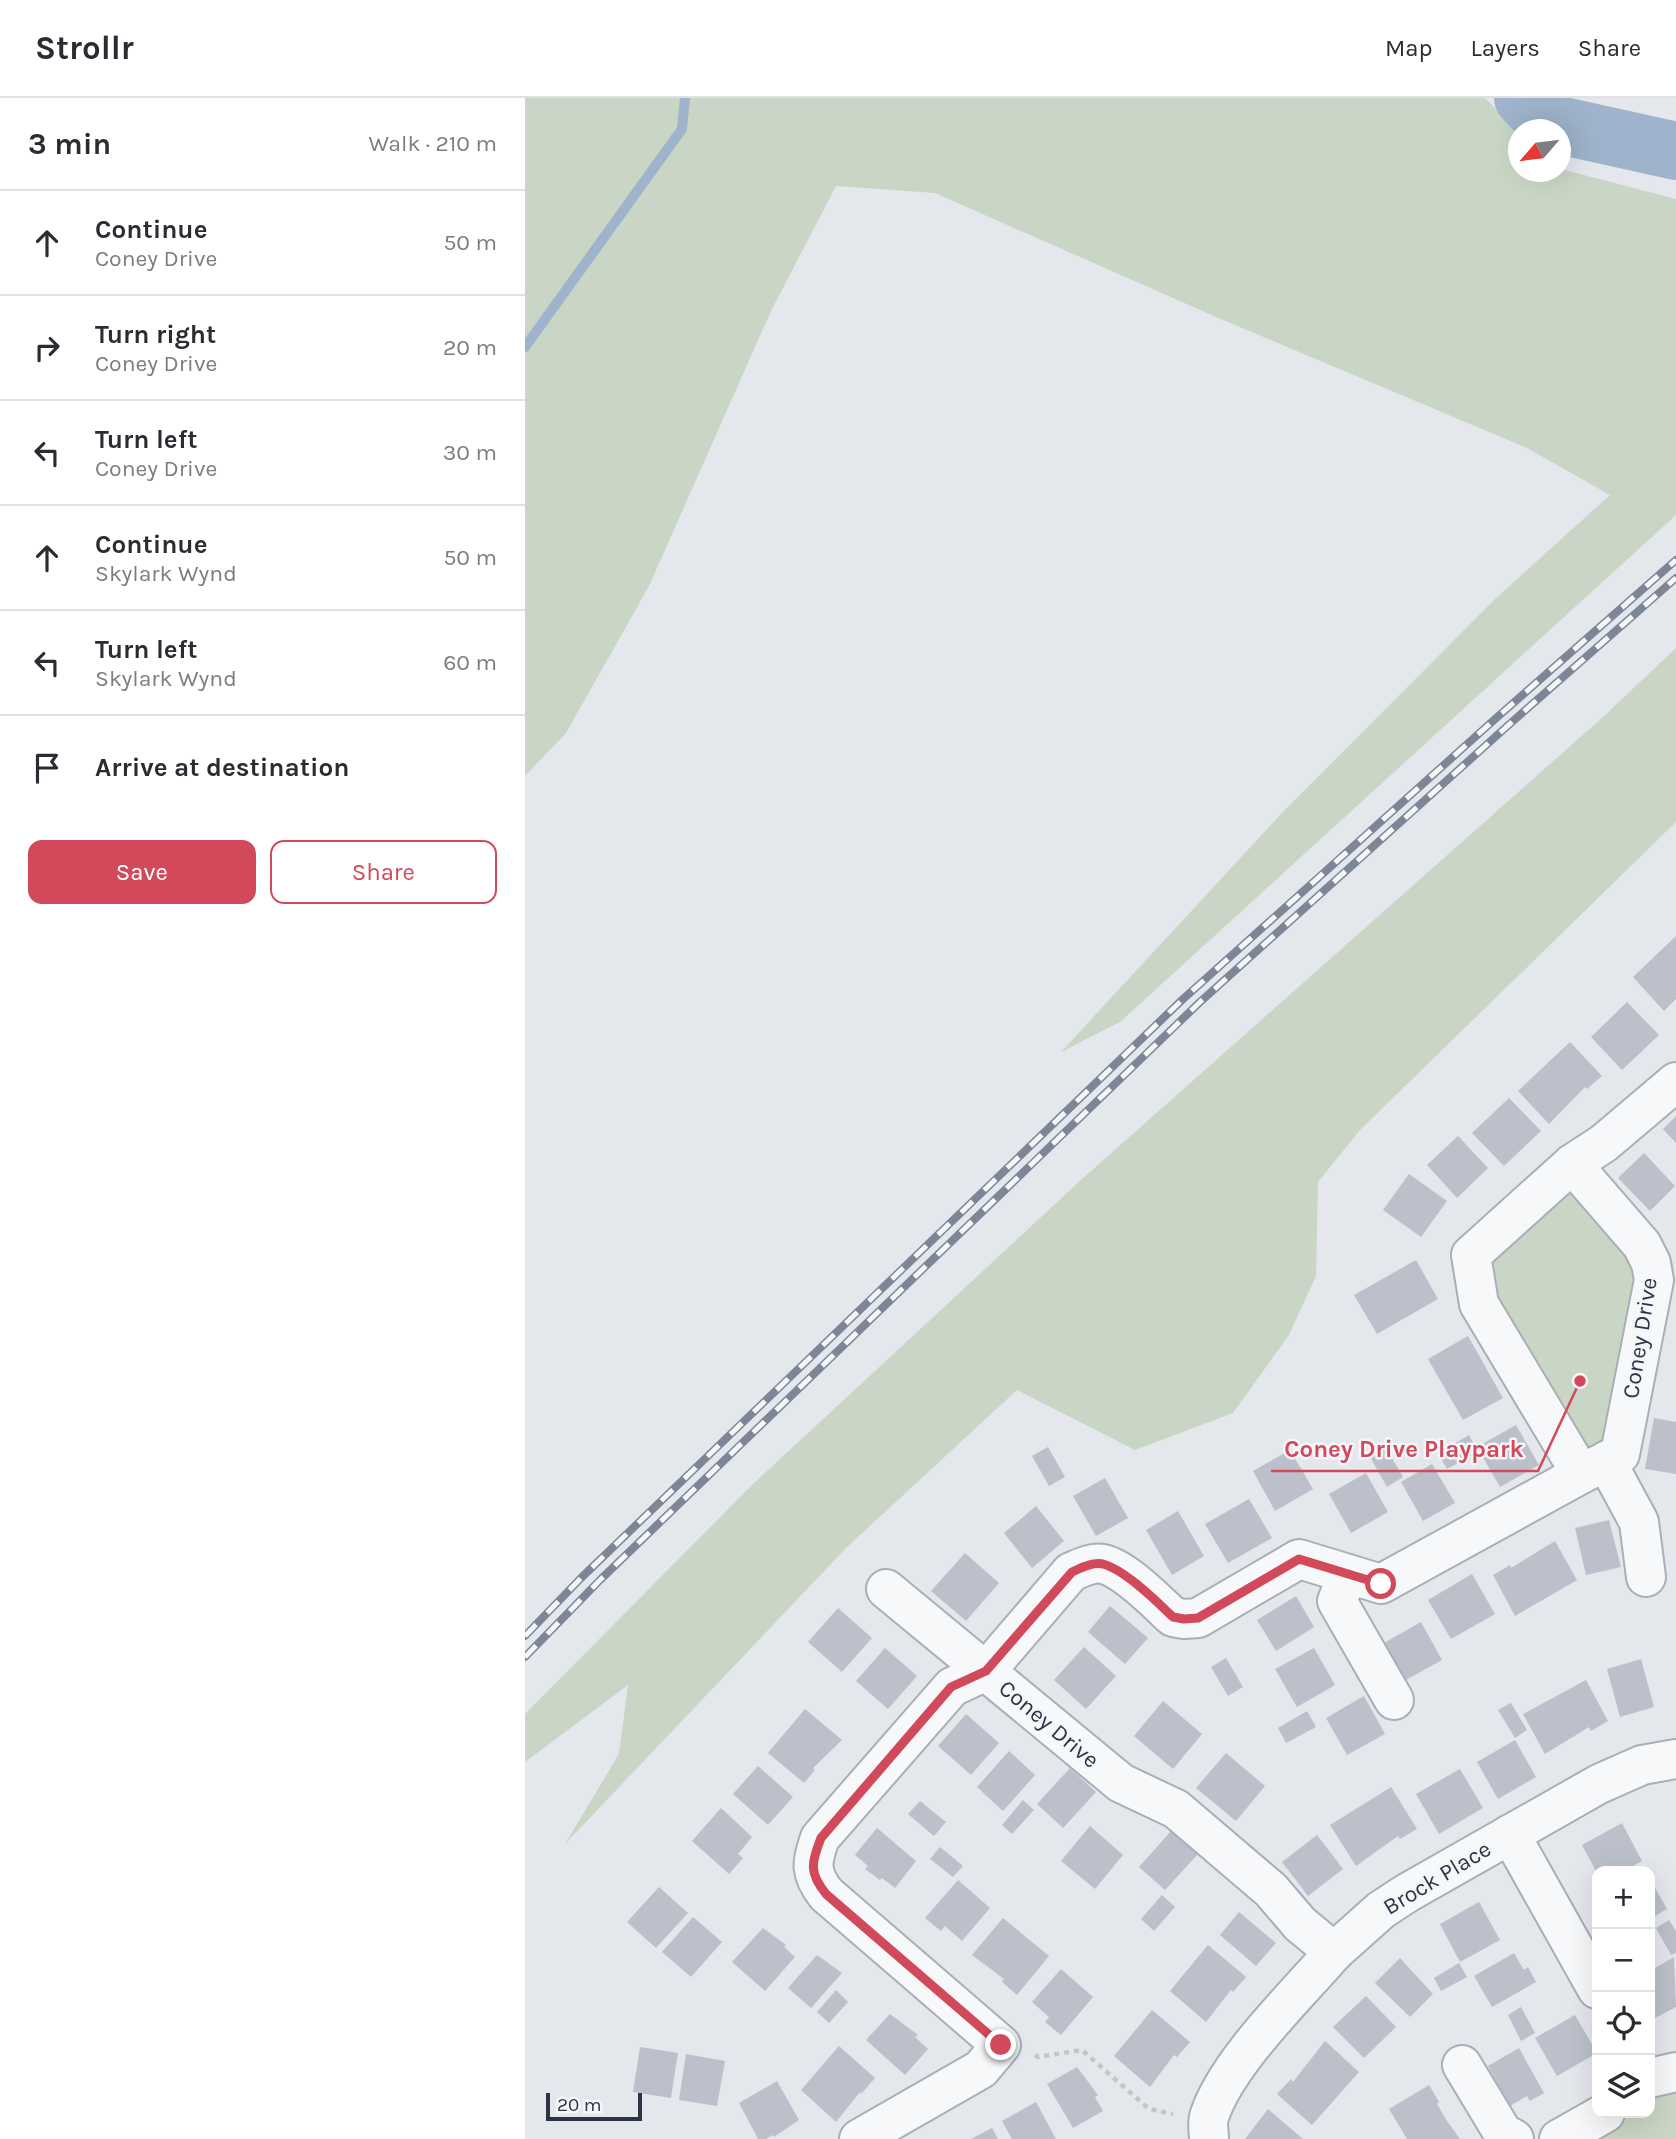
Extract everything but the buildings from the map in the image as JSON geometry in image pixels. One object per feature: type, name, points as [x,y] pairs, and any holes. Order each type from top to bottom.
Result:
[{"type":"street","points":[[1646,1577],[1639,1522],[1593,1467],[1479,1304],[1471,1255],[1571,1164],[1604,1143],[1676,1082]]},
{"type":"street","name":"Coney Drive","points":[[1334,1952],[1300,1924],[1271,1890],[1176,1809],[1121,1783],[986,1671],[1072,1572],[1085,1565],[1101,1564],[1118,1571],[1173,1617],[1184,1619],[1198,1618],[1299,1559],[1381,1584],[1620,1454],[1654,1280],[1651,1264],[1642,1245],[1571,1164]]},
{"type":"street","points":[[1347,1574],[1337,1601],[1394,1700]]},
{"type":"street","points":[[859,2139],[981,2069],[1001,2045],[826,1894],[815,1880],[814,1857],[821,1838],[951,1687],[986,1671],[885,1589]]},
{"type":"street","name":"Brock Place","points":[[1334,1952],[1381,1910],[1510,1834],[1599,1784],[1641,1765],[1676,1759]]},
{"type":"street","points":[[1510,1834],[1592,1980]]},
{"type":"street","points":[[1209,2130],[1220,2091],[1245,2054],[1334,1952]]},
{"type":"street","points":[[1462,2066],[1503,2133],[1514,2139]]},
{"type":"street","points":[[1655,2077],[1676,2073]]},
{"type":"street","points":[[1559,2139],[1596,2118]]},
{"type":"path","points":[[1001,2045],[1024,2048],[1038,2057],[1082,2050],[1149,2109],[1209,2130]]},
{"type":"green space","points":[[525,98],[1485,98],[1508,121],[1508,182],[1571,182],[1571,172],[1676,199],[1676,515],[1120,1022],[1061,1052],[1280,815],[1496,598],[1610,495],[1527,448],[1216,317],[935,193],[836,186],[771,311],[649,586],[566,733],[525,776]]},
{"type":"green space","points":[[1676,648],[1676,822],[1360,1130],[1318,1182],[1316,1276],[1289,1335],[1233,1413],[1135,1450],[1017,1390],[846,1548],[565,1844],[619,1754],[628,1685],[525,1762],[525,1714],[750,1487],[1082,1179],[1603,717]]},
{"type":"green space","points":[[1572,1164],[1642,1245],[1620,1454],[1581,1474],[1471,1255]]},
{"type":"green space","points":[[1676,2072],[1676,2139],[1559,2139],[1596,2118],[1655,2118],[1655,2077]]},
{"type":"waterway","points":[[525,347],[682,129],[685,98]]},
{"type":"waterway","points":[[1523,98],[1545,122],[1676,151]]},
{"type":"railway","points":[[525,1636],[581,1578],[1182,1000],[1676,560]]},
{"type":"railway","points":[[525,1657],[600,1580],[1200,1002],[1676,578]]},
{"type":"place","name":"Coney Drive Playpark","points":[[1580,1381]]},
{"type":"route","points":[[1001,2045],[826,1894],[815,1880],[814,1857],[821,1838],[951,1687],[986,1671],[1072,1572],[1085,1565],[1101,1564],[1118,1571],[1173,1617],[1184,1619],[1198,1618],[1299,1559],[1381,1584]]}]
